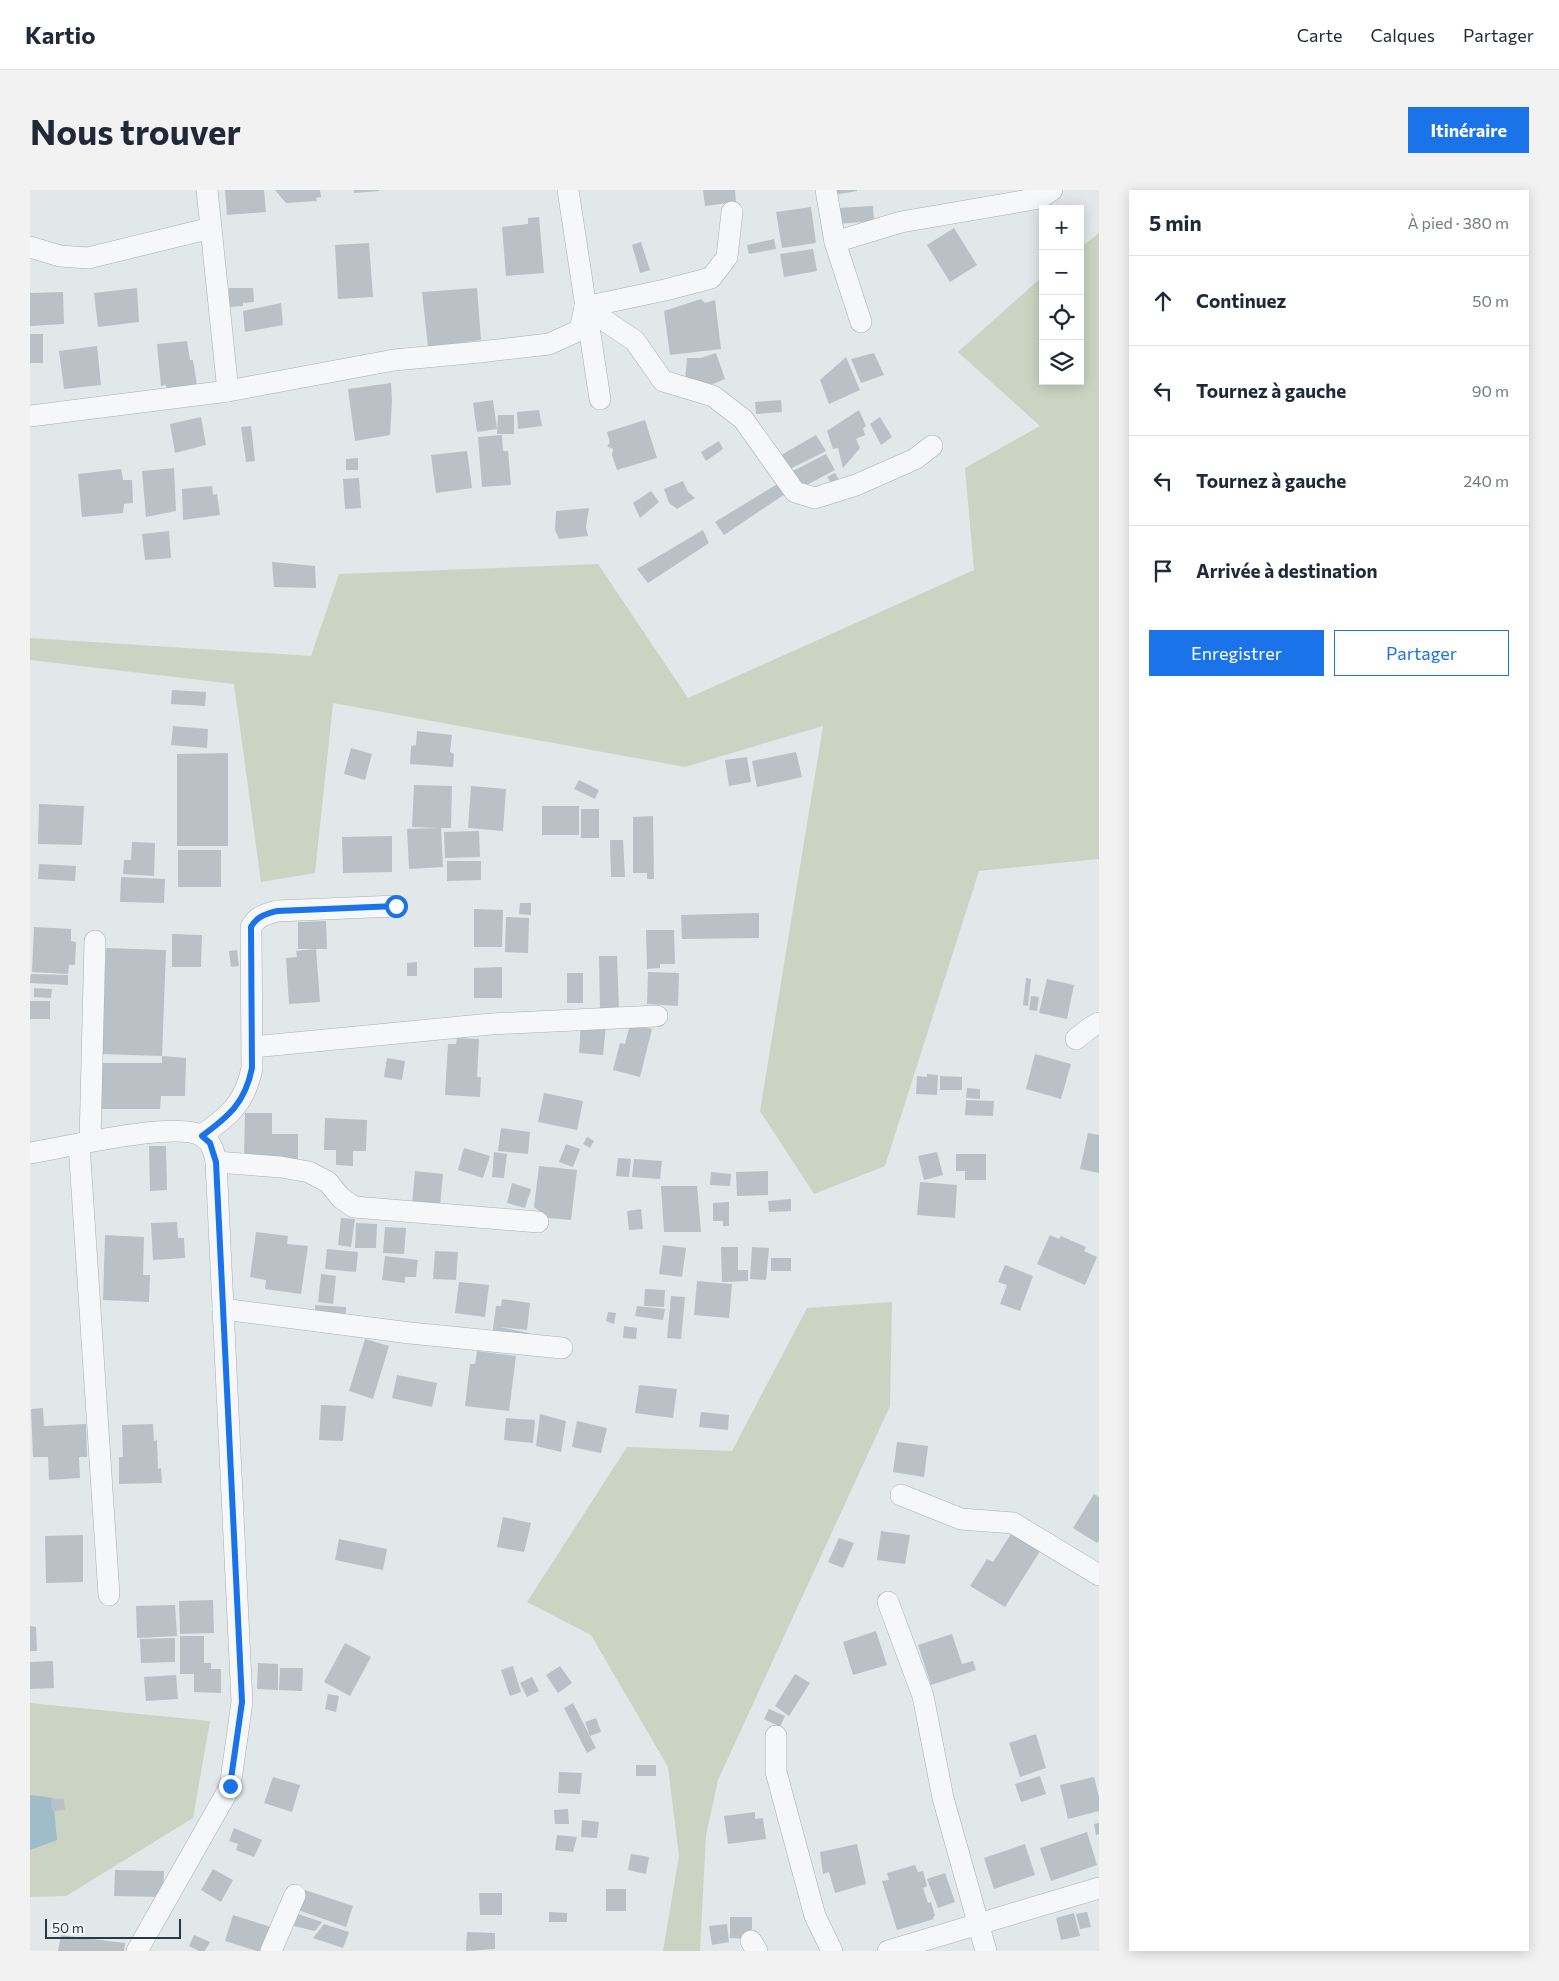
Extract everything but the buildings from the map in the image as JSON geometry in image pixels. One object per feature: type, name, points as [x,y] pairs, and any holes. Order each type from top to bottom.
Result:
[{"type":"street","points":[[208,190],[228,391]]},
{"type":"street","points":[[568,190],[600,400]]},
{"type":"street","points":[[826,190],[835,242],[861,322]]},
{"type":"street","points":[[835,242],[900,222],[1040,198],[1052,190]]},
{"type":"street","points":[[585,307],[711,278],[727,258],[732,212]]},
{"type":"street","points":[[30,247],[60,256],[88,258],[211,228]]},
{"type":"street","points":[[30,416],[228,391],[394,360],[549,344],[580,330],[585,307]]},
{"type":"street","points":[[585,307],[635,342],[663,381],[713,396],[743,418],[795,492],[815,498],[840,490],[915,459],[932,446]]},
{"type":"street","points":[[202,1136],[223,1120],[240,1102],[249,1086],[253,1047],[251,927],[254,921],[263,915],[277,911],[396,906]]},
{"type":"street","points":[[95,941],[85,1143],[110,1595]]},
{"type":"street","points":[[253,1047],[491,1024],[657,1016]]},
{"type":"street","points":[[1076,1039],[1099,1023]]},
{"type":"street","points":[[30,1153],[107,1138],[171,1131],[190,1132],[202,1136],[210,1143],[216,1162],[242,1702],[230,1786],[137,1951]]},
{"type":"street","points":[[216,1162],[281,1167],[309,1172],[328,1182],[341,1198],[354,1207],[538,1222]]},
{"type":"street","points":[[223,1310],[410,1333],[562,1348]]},
{"type":"street","points":[[901,1495],[961,1519],[1013,1523],[1099,1575]]},
{"type":"street","points":[[888,1602],[923,1696],[943,1798],[986,1951]]},
{"type":"street","points":[[776,1736],[776,1772],[815,1916],[832,1951]]},
{"type":"street","points":[[888,1951],[1099,1888]]},
{"type":"street","points":[[271,1951],[294,1895]]},
{"type":"green space","points":[[1099,233],[1099,859],[979,871],[885,1166],[814,1194],[760,1111],[823,726],[685,767],[333,703],[315,873],[261,882],[234,684],[30,660],[30,638],[311,656],[339,574],[598,564],[688,698],[974,570],[965,468],[1040,426],[958,352],[1039,280],[1039,385],[1084,385],[1084,245]]},
{"type":"green space","points":[[892,1302],[890,1406],[718,1780],[706,1835],[700,1951],[663,1951],[679,1856],[668,1767],[591,1635],[527,1602],[627,1447],[732,1451],[807,1308]]},
{"type":"green space","points":[[30,1703],[210,1721],[193,1818],[66,1896],[30,1897]]},
{"type":"water","points":[[30,1795],[53,1798],[57,1840],[30,1850]]},
{"type":"route","points":[[230,1786],[242,1702],[216,1162],[210,1143],[202,1136],[223,1120],[240,1102],[249,1086],[252,1068],[253,1034],[251,927],[254,921],[263,915],[277,911],[396,906]]}]
